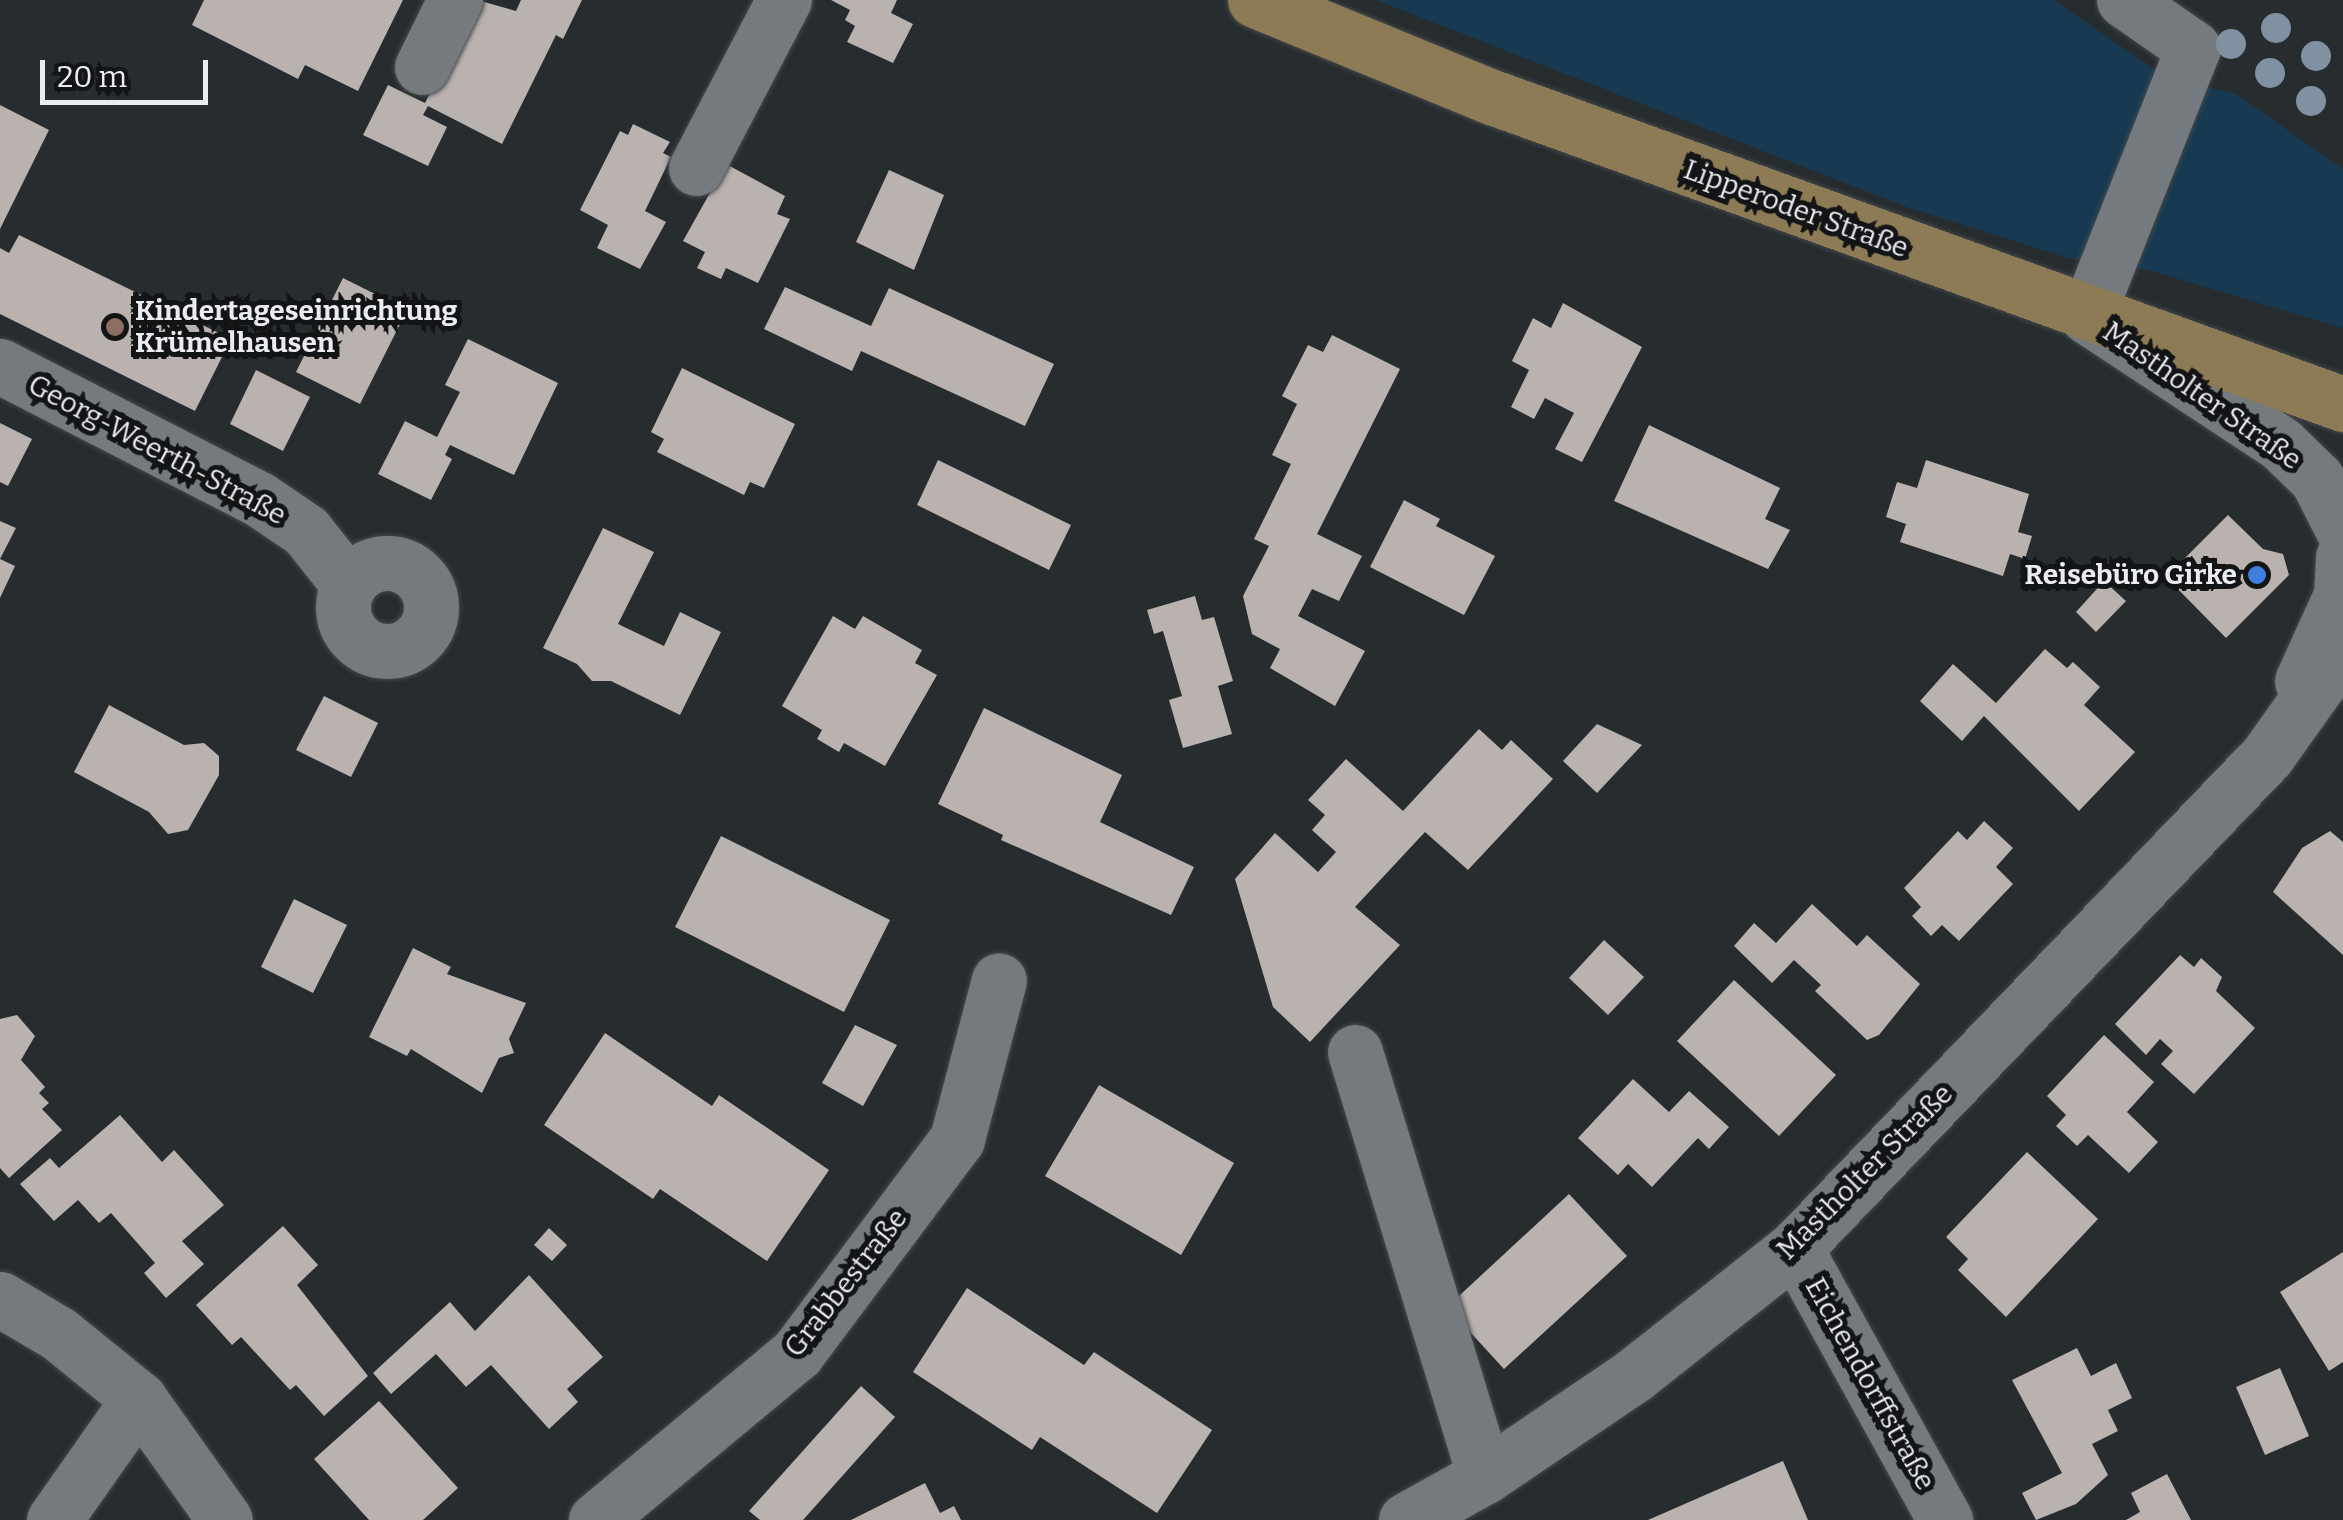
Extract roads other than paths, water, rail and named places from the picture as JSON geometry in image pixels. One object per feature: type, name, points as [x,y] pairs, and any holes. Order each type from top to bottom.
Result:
[{"type":"main road","name":"Lipperoder Straße","points":[[1255,0],[1492,98],[2088,316],[2343,404]]},
{"type":"street","points":[[422,66],[455,0]]},
{"type":"street","points":[[696,168],[784,0]]},
{"type":"street","points":[[2088,316],[2193,48],[2124,0]]},
{"type":"street","name":"Mastholter Straße","points":[[2088,316],[2281,444],[2317,478],[2343,530]]},
{"type":"street","name":"Georg-Weerth-Straße","points":[[0,366],[259,500],[306,531],[348,585]]},
{"type":"street","name":"Mastholter Straße","points":[[2267,756],[2341,595],[2343,557]]},
{"type":"street","name":"Mastholter Straße","points":[[1406,1520],[1485,1476],[1634,1375],[1795,1248],[2267,756],[2343,649]]},
{"type":"street","name":"Mastholter Straße","points":[[2267,756],[2343,701]]},
{"type":"street","name":"Grabbestraße","points":[[596,1520],[797,1353],[957,1138],[999,980]]},
{"type":"street","points":[[1354,1052],[1485,1476]]},
{"type":"street","name":"Eichendorffstraße","points":[[1795,1248],[1945,1520]]},
{"type":"street","points":[[0,1299],[59,1334],[139,1399],[225,1520]]},
{"type":"street","points":[[54,1520],[139,1399]]},
{"type":"place","name":"Kindertageseinrichtung Krümelhausen","points":[[115,327]]},
{"type":"place","name":"Reisebüro Girke","points":[[2257,575]]}]
